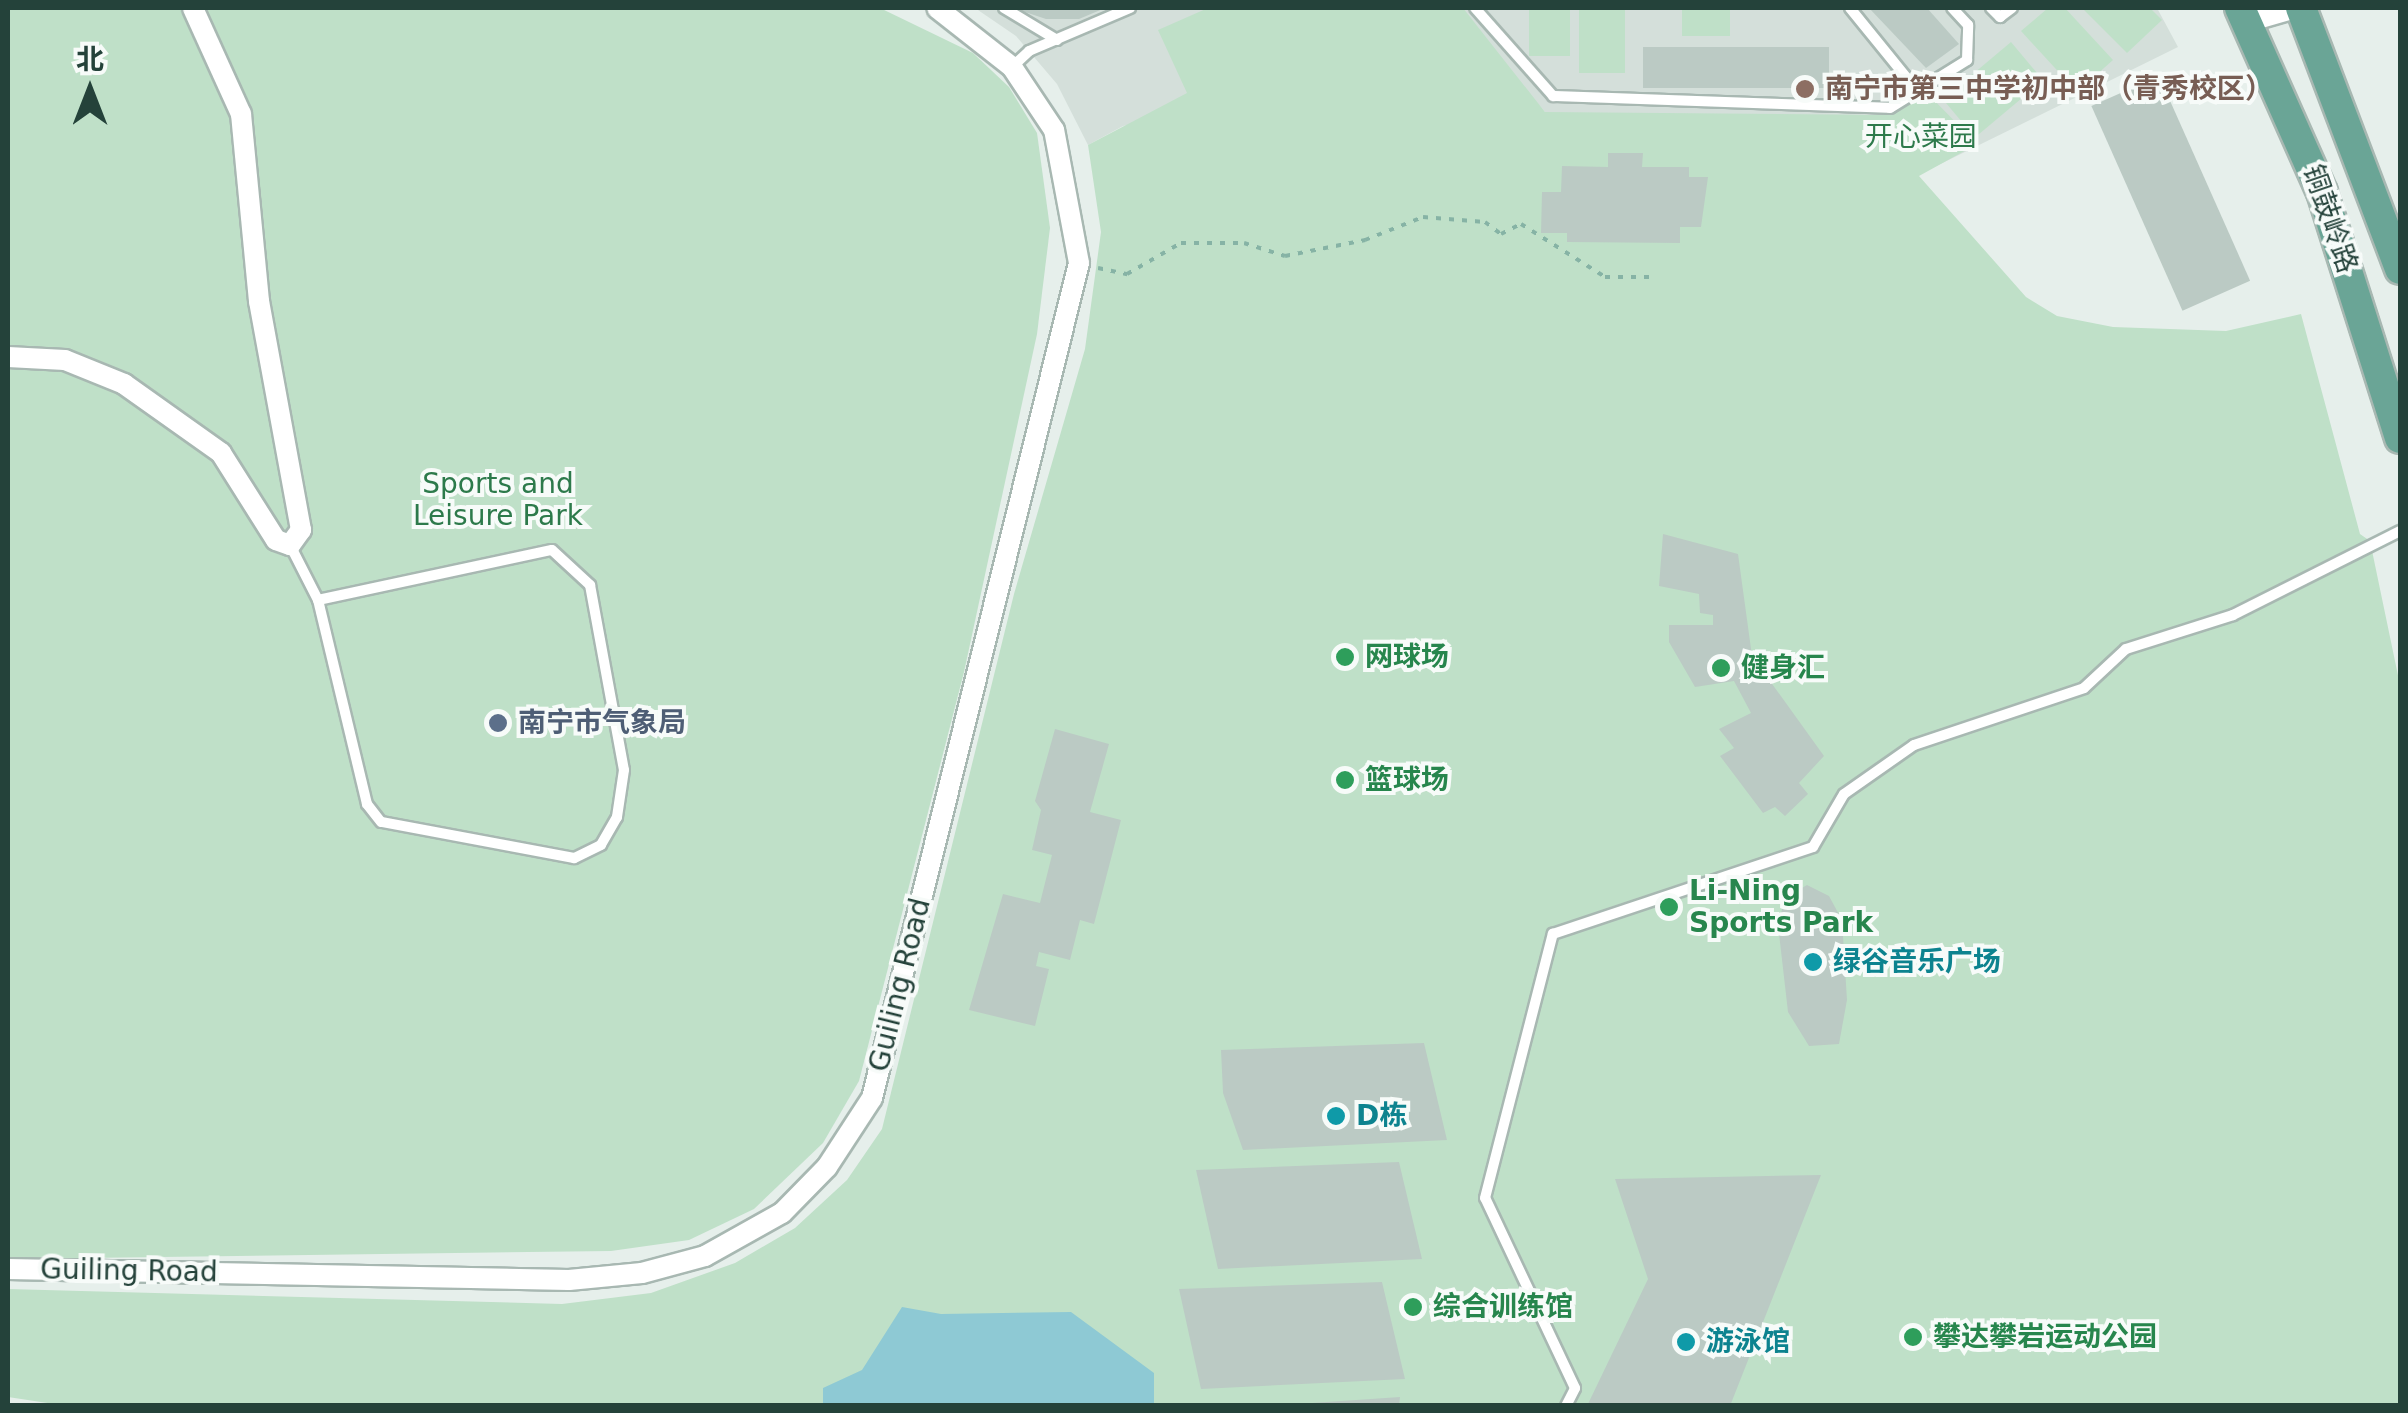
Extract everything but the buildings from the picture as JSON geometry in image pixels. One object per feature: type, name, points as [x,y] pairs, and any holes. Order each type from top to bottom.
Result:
[{"type":"main road","name":"铜鼓岭路","points":[[2301,8],[2400,270]]},
{"type":"main road","name":"铜鼓岭路","points":[[2244,14],[2322,192],[2400,438]]},
{"type":"street","points":[[8,357],[65,360],[124,384],[221,453],[276,540],[290,545],[302,530],[259,301],[241,114],[193,8]]},
{"type":"street","name":"Guiling Road","points":[[8,1269],[569,1280],[705,1256],[782,1213],[827,1167],[872,1098],[1079,263],[1054,130],[1012,67],[938,8]]},
{"type":"street","points":[[2244,14],[2292,8]]},
{"type":"lane","points":[[1004,8],[1057,40]]},
{"type":"lane","points":[[1012,67],[1057,40],[1130,8]]},
{"type":"lane","points":[[1475,8],[1553,96],[1890,108],[1967,60],[1968,25],[1952,8]]},
{"type":"lane","points":[[1850,8],[1919,93]]},
{"type":"lane","points":[[1991,8],[2000,18],[2012,8]]},
{"type":"lane","points":[[1566,1406],[1575,1388],[1485,1198],[1553,934],[1813,848],[1844,794],[1914,745],[2084,688],[2126,649],[2233,615],[2400,531]]},
{"type":"lane","points":[[290,545],[318,600],[367,804],[381,822],[574,858],[602,846],[617,818],[624,770],[590,585],[552,550],[318,600]]},
{"type":"path","points":[[1079,263],[1126,274],[1181,243],[1244,243],[1285,256],[1366,240],[1424,217],[1485,222],[1501,234],[1521,224],[1605,277],[1654,277]]},
{"type":"shaded area","name":"南宁市第三中学初中部（青秀校区）","points":[[975,8],[2157,8],[2178,47],[1918,175],[1545,112],[1483,40],[1123,126],[1088,145],[1057,84],[1016,36]]},
{"type":"green space","name":"Sports and Leisure Park","points":[[8,8],[880,8],[973,53],[1009,87],[1037,133],[1050,228],[1037,334],[964,672],[859,1081],[823,1143],[754,1209],[689,1240],[611,1251],[8,1259]]},
{"type":"green space","name":"Li-Ning Sports Park","points":[[1208,8],[1463,8],[1545,112],[1881,115],[1930,96],[1977,144],[1919,176],[2026,297],[2057,316],[2113,327],[2226,331],[2301,314],[2360,534],[2370,541],[2400,685],[2400,1405],[67,1406],[8,1397],[8,1289],[562,1304],[651,1293],[735,1263],[795,1228],[847,1180],[882,1129],[1014,594],[1085,349],[1101,232],[1088,145],[1187,93],[1158,30]]},
{"type":"green space","points":[[1529,8],[1570,8],[1570,56],[1529,56]]},
{"type":"green space","points":[[1579,8],[1625,8],[1625,73],[1579,73]]},
{"type":"green space","points":[[1682,8],[1730,8],[1730,36],[1682,36]]},
{"type":"green space","points":[[2048,8],[2065,8],[2113,60],[2077,92],[2021,31]]},
{"type":"green space","points":[[2082,8],[2150,8],[2162,20],[2127,53]]},
{"type":"green space","points":[[2011,42],[2043,80],[1975,138],[1943,99]]},
{"type":"water","points":[[902,1307],[941,1314],[1071,1312],[1154,1373],[1154,1405],[823,1405],[823,1388],[862,1370]]},
{"type":"place","name":"南宁市第三中学初中部（青秀校区）","points":[[1805,89]]},
{"type":"place","name":"网球场","points":[[1345,657]]},
{"type":"place","name":"健身汇","points":[[1721,668]]},
{"type":"place","name":"南宁市气象局","points":[[498,723]]},
{"type":"place","name":"篮球场","points":[[1345,780]]},
{"type":"place","name":"Li-Ning Sports Park","points":[[1669,907]]},
{"type":"place","name":"绿谷音乐广场","points":[[1813,962]]},
{"type":"place","name":"D栋","points":[[1336,1116]]},
{"type":"place","name":"综合训练馆","points":[[1413,1307]]},
{"type":"place","name":"攀达攀岩运动公园","points":[[1913,1337]]},
{"type":"place","name":"游泳馆","points":[[1686,1342]]},
{"type":"park label","name":"开心菜园","points":[[1921,137]]}]
